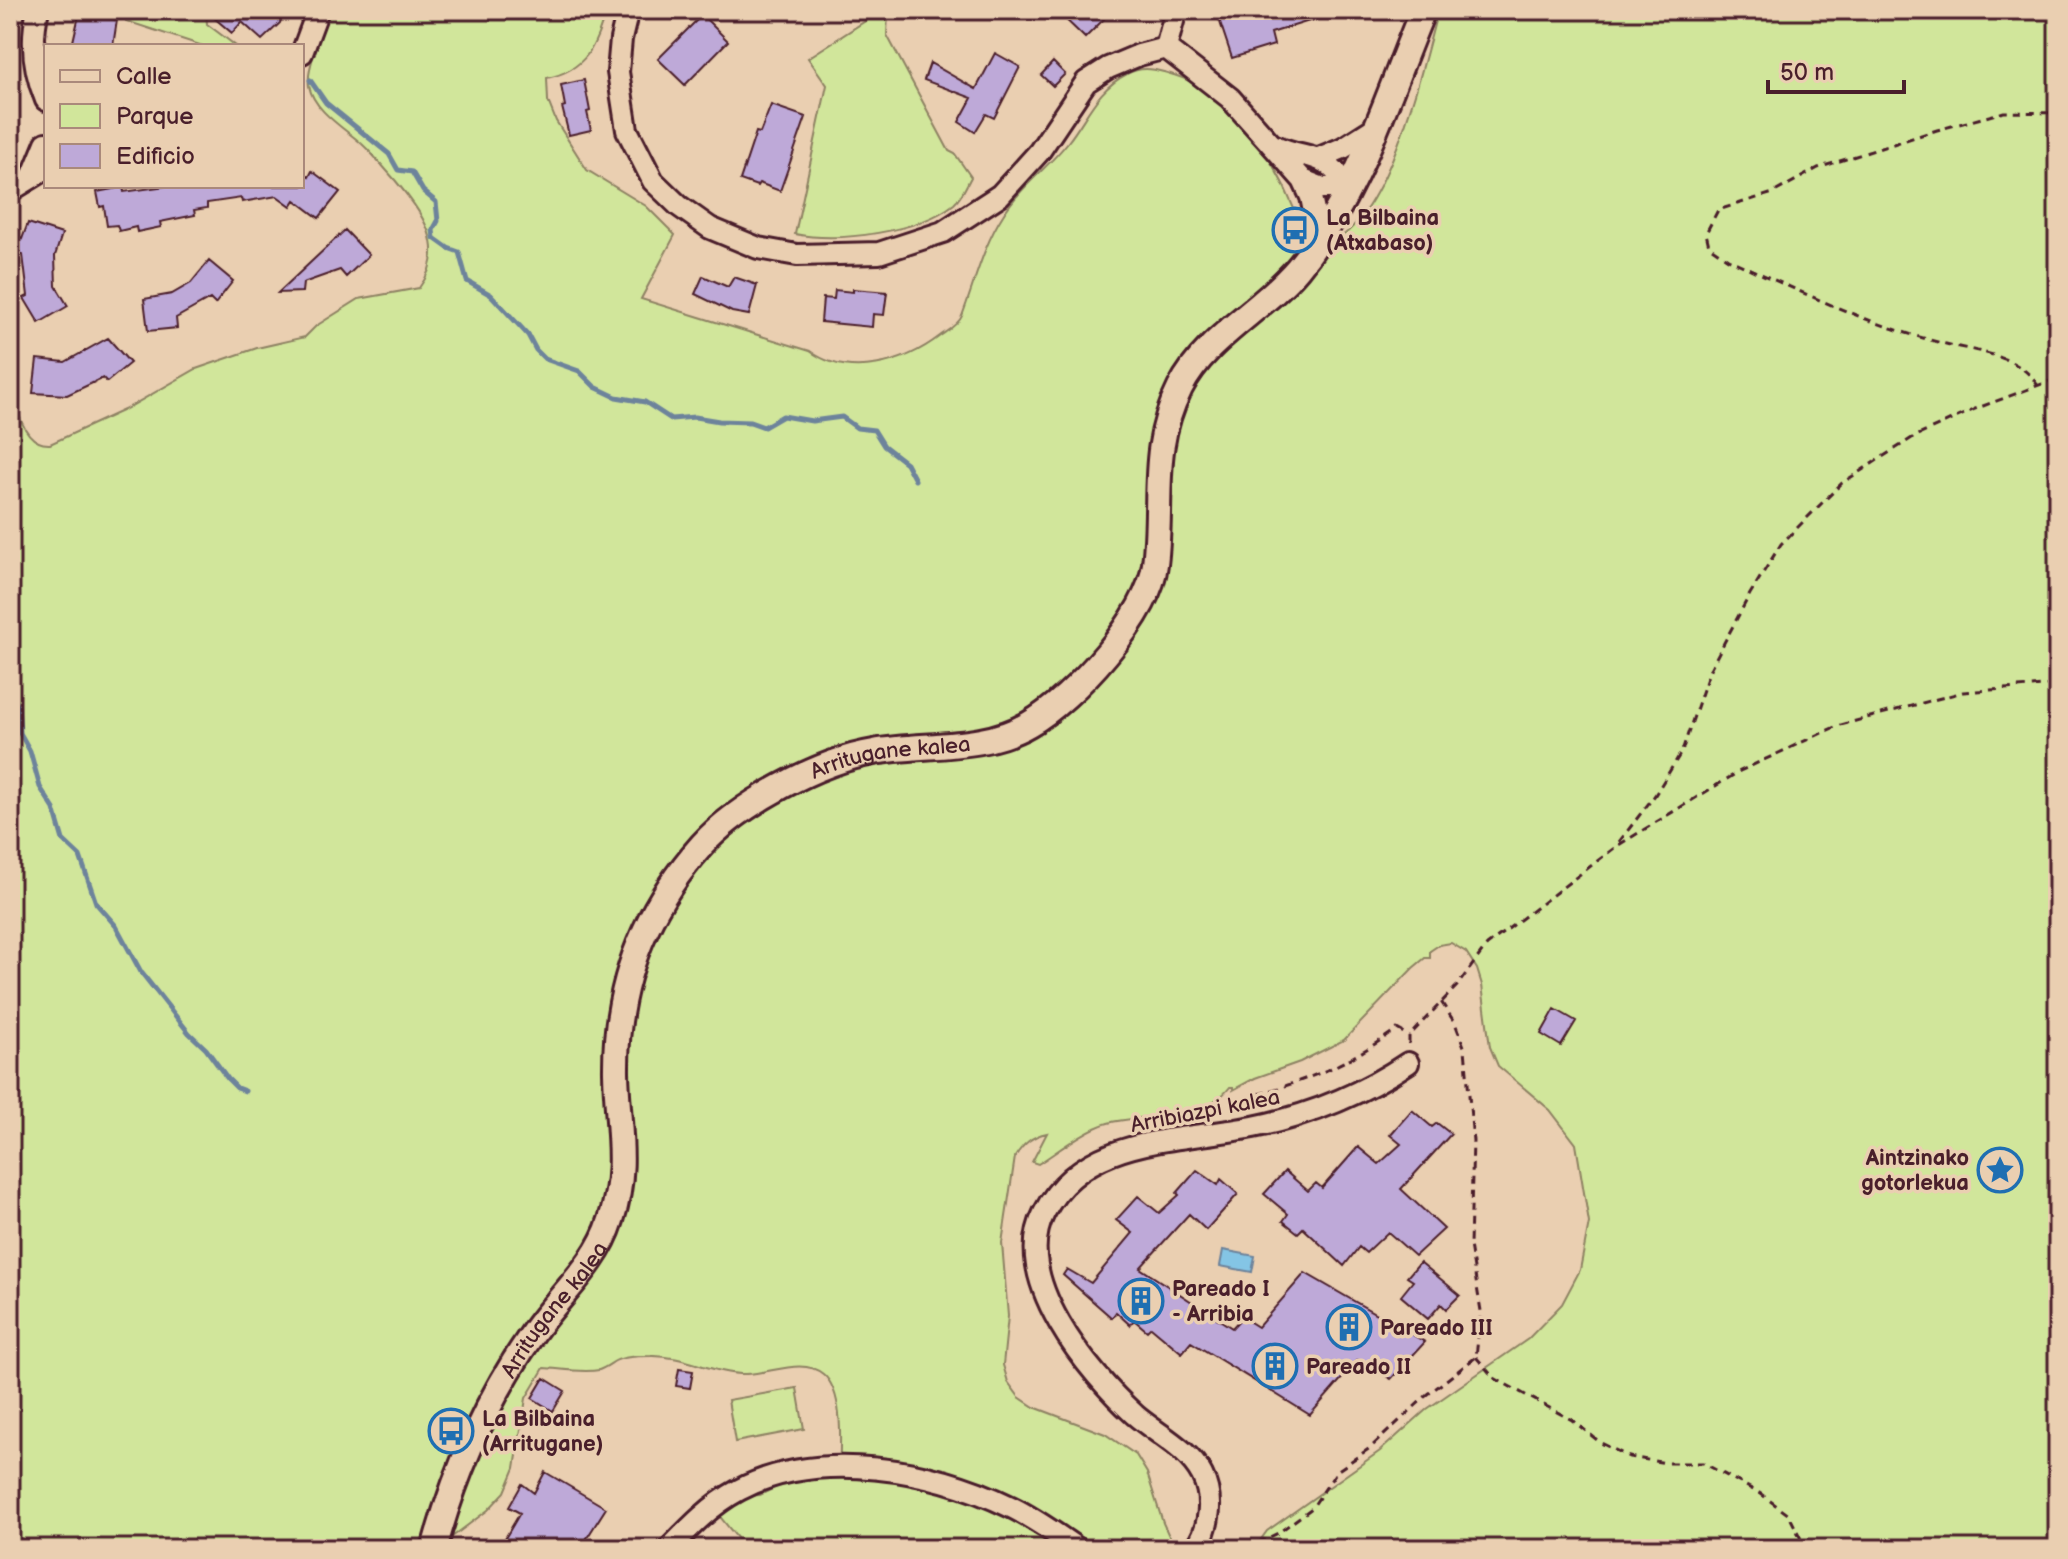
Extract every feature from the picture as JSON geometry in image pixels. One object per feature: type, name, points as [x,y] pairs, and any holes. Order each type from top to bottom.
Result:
[{"type":"street","points":[[38,10],[33,41],[44,94]]},
{"type":"street","points":[[304,48],[318,10]]},
{"type":"street","points":[[628,10],[618,72],[627,130],[653,181],[679,206],[710,228],[758,248],[797,255],[879,253],[943,232],[1000,195],[1039,152],[1086,82],[1129,59],[1166,48]]},
{"type":"street","points":[[1166,48],[1176,10]]},
{"type":"street","name":"Arritugane kalea","points":[[434,1549],[461,1467],[510,1367],[537,1327],[602,1245],[613,1216],[623,1155],[616,1075],[617,1025],[625,983],[643,935],[666,891],[703,844],[734,816],[808,774],[869,752],[992,740],[1028,724],[1075,691],[1118,640],[1146,592],[1155,568],[1157,477],[1161,446],[1180,388],[1199,358],[1297,270],[1319,236],[1366,156],[1423,10]]},
{"type":"street","points":[[1166,48],[1214,84],[1303,180],[1311,197],[1319,236]]},
{"type":"street","points":[[1319,158],[1343,148],[1376,127]]},
{"type":"street","points":[[1269,143],[1290,152],[1319,158],[1335,168],[1348,188]]},
{"type":"street","points":[[10,191],[39,173],[44,152]]},
{"type":"street","points":[[1303,180],[1323,188],[1348,188]]},
{"type":"street","name":"Arribiazpi kalea","points":[[1195,1549],[1202,1539],[1210,1513],[1203,1477],[1192,1460],[1134,1414],[1104,1383],[1068,1335],[1039,1280],[1035,1258],[1036,1237],[1043,1215],[1057,1191],[1081,1169],[1113,1154],[1175,1137],[1252,1127],[1304,1114],[1384,1079],[1408,1063]]},
{"type":"street","points":[[669,1549],[709,1509],[739,1490],[770,1477],[815,1467],[888,1470],[978,1492],[1013,1507],[1078,1549]]},
{"type":"path","points":[[2038,386],[2030,372],[2000,357],[1926,340],[1871,322],[1728,259],[1709,246],[1706,233],[1718,210],[1773,193],[1818,168],[1867,151],[2004,112],[2058,113]]},
{"type":"path","points":[[1617,846],[1655,795],[1682,751],[1710,669],[1781,544],[1842,483],[1912,438],[1975,409],[2058,378]]},
{"type":"path","points":[[1252,1117],[1256,1095],[1343,1065],[1397,1029],[1409,1036],[1440,1000],[1457,986],[1487,945],[1617,846],[1740,771],[1837,726],[1963,692],[2058,685]]},
{"type":"path","points":[[1245,1549],[1278,1533],[1312,1508],[1337,1471],[1370,1448],[1427,1395],[1476,1357],[1481,1311],[1470,1245],[1473,1141],[1465,1049],[1455,1023],[1440,1000]]},
{"type":"path","points":[[1476,1357],[1494,1378],[1572,1420],[1601,1443],[1629,1457],[1666,1463],[1703,1463],[1761,1494],[1789,1515],[1806,1549]]},
{"type":"green space","points":[[120,10],[206,10],[207,24],[233,44],[197,44],[126,21]]},
{"type":"green space","points":[[331,10],[606,10],[598,35],[587,54],[571,69],[547,78],[548,101],[556,121],[587,170],[646,206],[675,235],[641,299],[810,351],[825,360],[859,366],[910,354],[958,322],[990,239],[1010,205],[1068,142],[1100,96],[1117,80],[1133,71],[1150,69],[1174,75],[1192,82],[1224,104],[1264,151],[1307,234],[1326,245],[1348,231],[1367,208],[1384,177],[1412,104],[1438,10],[2058,10],[2058,1549],[1254,1549],[1267,1531],[1380,1451],[1427,1409],[1528,1339],[1562,1304],[1580,1270],[1589,1223],[1576,1144],[1550,1110],[1498,1066],[1490,1047],[1477,969],[1466,952],[1451,943],[1439,945],[1430,951],[1430,958],[1425,958],[1413,968],[1344,1040],[1300,1062],[1255,1078],[1233,1090],[1230,1087],[1219,1098],[1190,1111],[1099,1126],[1038,1164],[1032,1162],[1047,1133],[1028,1141],[1015,1157],[1002,1243],[1008,1316],[1003,1365],[1008,1382],[1019,1397],[1034,1407],[1105,1434],[1136,1455],[1147,1473],[1175,1549],[746,1549],[717,1513],[741,1496],[760,1495],[789,1481],[839,1474],[840,1421],[830,1382],[815,1369],[806,1367],[746,1374],[675,1358],[651,1356],[623,1358],[593,1371],[544,1368],[526,1398],[515,1468],[505,1492],[488,1510],[436,1549],[10,1549],[10,335],[15,401],[20,418],[27,432],[37,441],[50,444],[124,410],[196,369],[257,348],[305,337],[316,326],[359,299],[419,288],[432,259],[432,245],[422,218],[405,192],[371,153],[323,111],[309,86],[313,59]]},
{"type":"green space","points":[[877,10],[892,10],[888,13],[887,35],[949,151],[955,154],[971,177],[954,204],[921,222],[855,236],[795,234],[827,85],[808,58],[876,14]]},
{"type":"green space","points":[[797,1388],[804,1429],[735,1442],[728,1400]]},
{"type":"water","points":[[1223,1250],[1255,1256],[1252,1272],[1220,1266]]},
{"type":"building","points":[[205,10],[284,10],[280,23],[262,40],[242,22],[232,33]]},
{"type":"building","points":[[1056,10],[1113,10],[1085,38]]},
{"type":"building","points":[[1216,10],[1334,10],[1335,13],[1271,33],[1274,45],[1232,58]]},
{"type":"building","points":[[80,11],[117,20],[113,44],[72,44]]},
{"type":"building","points":[[702,15],[728,41],[685,85],[658,59]]},
{"type":"building","points":[[995,53],[1020,67],[994,118],[986,114],[975,132],[959,122],[972,98],[924,80],[930,63],[976,89]]},
{"type":"building","points":[[1053,62],[1065,74],[1053,86],[1041,75]]},
{"type":"building","points":[[584,80],[591,130],[569,135],[562,107],[565,106],[561,85]]},
{"type":"building","points":[[771,105],[806,117],[780,191],[740,180],[756,132],[760,133]]},
{"type":"building","points":[[312,171],[340,192],[319,218],[295,200],[291,206],[277,196],[242,202],[241,198],[207,203],[207,208],[194,210],[195,215],[160,222],[161,227],[137,232],[136,227],[119,231],[117,225],[107,226],[104,206],[100,207],[97,192],[118,188],[123,188],[124,192],[152,188],[304,188],[304,173],[309,177]]},
{"type":"building","points":[[28,223],[62,234],[55,256],[56,286],[68,306],[39,323],[24,298],[28,296],[23,255],[13,252],[18,237],[22,239]]},
{"type":"building","points":[[345,230],[369,255],[346,277],[340,270],[303,283],[302,292],[278,293]]},
{"type":"building","points":[[209,261],[233,281],[215,304],[210,299],[176,318],[177,328],[148,331],[144,299],[172,294],[191,283]]},
{"type":"building","points":[[703,276],[728,287],[734,277],[757,285],[749,315],[732,312],[695,294]]},
{"type":"building","points":[[853,289],[887,292],[884,315],[873,314],[872,327],[821,322],[823,298],[834,299],[835,290],[853,292]]},
{"type":"building","points":[[108,338],[130,363],[107,382],[103,378],[67,395],[33,393],[37,359],[65,362]]},
{"type":"building","points":[[1555,1009],[1576,1021],[1561,1046],[1541,1034]]},
{"type":"building","points":[[1412,1110],[1432,1127],[1437,1123],[1451,1134],[1401,1189],[1444,1229],[1415,1256],[1388,1232],[1366,1253],[1359,1247],[1344,1266],[1303,1228],[1298,1233],[1283,1221],[1288,1214],[1264,1194],[1285,1171],[1308,1191],[1316,1183],[1322,1188],[1358,1147],[1379,1164],[1401,1144],[1390,1135]]},
{"type":"building","points":[[1197,1170],[1218,1185],[1221,1179],[1238,1194],[1206,1230],[1189,1214],[1140,1268],[1232,1328],[1242,1317],[1258,1327],[1305,1273],[1425,1342],[1391,1379],[1358,1360],[1310,1415],[1191,1342],[1182,1353],[1151,1327],[1147,1331],[1134,1320],[1130,1325],[1116,1312],[1112,1318],[1063,1275],[1067,1269],[1091,1283],[1133,1233],[1116,1220],[1138,1196],[1159,1213],[1179,1195],[1177,1193]]},
{"type":"building","points":[[1420,1262],[1460,1295],[1446,1309],[1441,1304],[1428,1319],[1401,1296],[1413,1281],[1407,1277]]},
{"type":"building","points":[[679,1369],[693,1371],[690,1388],[676,1386]]},
{"type":"building","points":[[544,1378],[565,1391],[553,1411],[532,1398]]},
{"type":"building","points":[[545,1472],[606,1508],[580,1549],[519,1549],[504,1540],[520,1513],[509,1507],[522,1484],[534,1493]]},
{"type":"waterway","points":[[310,80],[326,103],[389,154],[398,170],[412,172],[423,191],[436,202],[438,221],[433,230],[434,238],[459,252],[467,281],[491,295],[528,335],[545,359],[579,371],[595,387],[616,397],[645,402],[671,419],[695,417],[750,422],[764,427],[783,416],[812,421],[842,417],[857,428],[874,430],[884,446],[906,463],[915,480]]},
{"type":"waterway","points":[[10,689],[18,707],[20,733],[30,751],[40,787],[54,809],[63,840],[80,856],[96,903],[116,926],[141,972],[189,1033],[206,1049],[228,1079],[245,1091]]},
{"type":"place","name":"La Bilbaina (Atxabaso)","points":[[1295,230]]},
{"type":"place","name":"Aintzinako gotorlekua","points":[[2000,1170]]},
{"type":"place","name":"Pareado I - Arribia","points":[[1141,1301]]},
{"type":"place","name":"Pareado III","points":[[1349,1327]]},
{"type":"place","name":"Pareado II","points":[[1275,1366]]},
{"type":"place","name":"La Bilbaina (Arritugane)","points":[[451,1431]]}]
